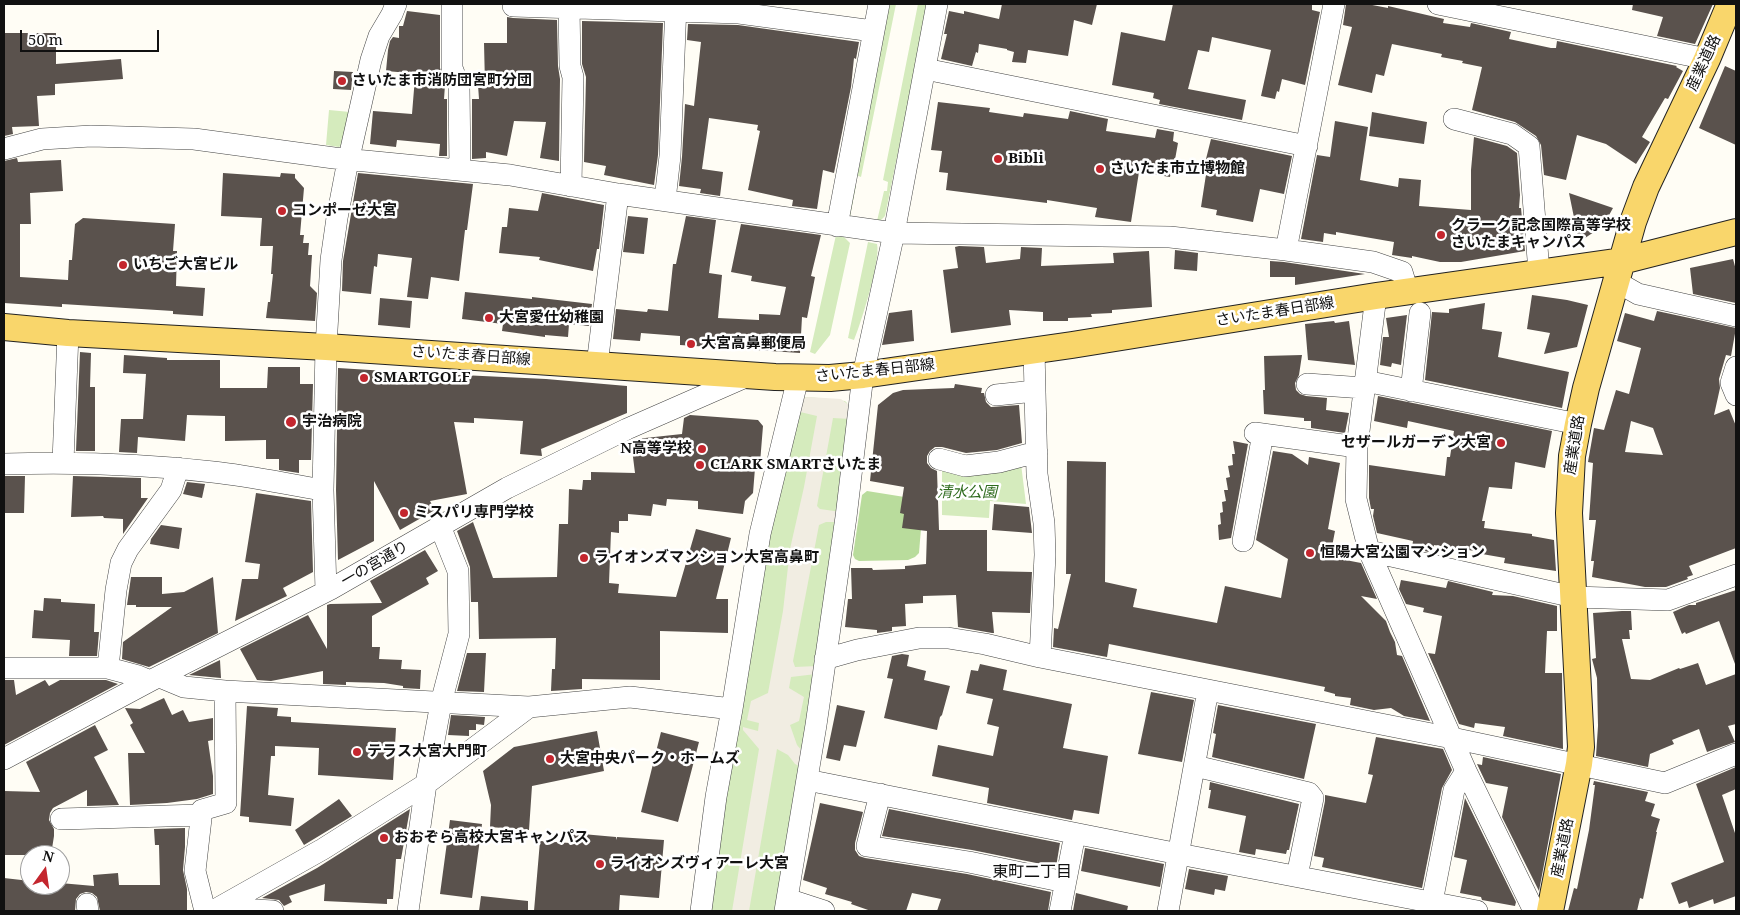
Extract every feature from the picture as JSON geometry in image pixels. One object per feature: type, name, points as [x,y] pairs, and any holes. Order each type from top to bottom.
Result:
[{"type":"main road","name":"産業道路","points":[[1550,911],[1579,764],[1581,728],[1569,513],[1569,485],[1578,424],[1586,388],[1633,222],[1646,187],[1707,59],[1730,4]]},
{"type":"main road","name":"さいたま春日部線","points":[[4,328],[798,378],[863,375],[1072,345],[1376,296],[1414,302],[1539,272],[1619,271],[1736,232]]},
{"type":"street","points":[[326,591],[323,490],[326,347],[332,252],[337,218],[371,60],[379,36],[396,4]]},
{"type":"street","points":[[452,4],[452,68],[459,86],[460,170]]},
{"type":"street","points":[[837,226],[879,4]]},
{"type":"street","points":[[824,911],[786,905],[807,780],[856,446],[863,375],[894,233],[937,4]]},
{"type":"street","points":[[1286,250],[1334,4]]},
{"type":"street","points":[[1438,4],[1707,59]]},
{"type":"street","points":[[513,6],[676,8],[739,13],[873,31]]},
{"type":"street","points":[[569,7],[570,66],[574,77],[571,186]]},
{"type":"street","points":[[665,200],[670,156],[676,8]]},
{"type":"street","points":[[925,69],[1307,146]]},
{"type":"street","points":[[1454,119],[1512,134],[1529,146],[1539,272]]},
{"type":"street","points":[[4,149],[42,139],[91,136],[194,139],[349,159],[510,175],[618,194],[894,233],[1170,237],[1286,250],[1383,265],[1402,272],[1414,302],[1412,391]]},
{"type":"street","points":[[597,365],[618,194]]},
{"type":"street","points":[[1619,271],[1638,294],[1736,316]]},
{"type":"street","points":[[1376,296],[1357,447],[1356,499],[1369,551],[1466,771],[1534,911]]},
{"type":"street","points":[[63,462],[68,333]]},
{"type":"street","points":[[1034,350],[1037,474],[1044,523],[1045,555],[1040,658]]},
{"type":"street","points":[[1736,367],[1731,383],[1736,395]]},
{"type":"street","name":"一の宮通り","points":[[4,759],[326,591],[507,488],[627,429],[748,375]]},
{"type":"street","points":[[701,911],[716,797],[760,534],[798,378]]},
{"type":"street","points":[[1308,384],[1365,384],[1412,391],[1578,424]]},
{"type":"street","points":[[996,395],[1035,390]]},
{"type":"street","points":[[1243,541],[1259,434],[1357,447]]},
{"type":"street","points":[[939,459],[964,466],[999,462],[1037,452]]},
{"type":"street","points":[[4,464],[63,462],[178,468],[215,472],[323,490]]},
{"type":"street","points":[[108,668],[116,590],[122,563],[128,549],[171,490],[178,468]]},
{"type":"street","points":[[408,911],[426,784],[441,703],[459,634],[458,570],[440,526]]},
{"type":"street","points":[[1369,551],[1574,597],[1668,600],[1736,575]]},
{"type":"street","points":[[825,659],[857,650],[919,638],[948,638],[985,644],[1040,658],[1452,738],[1665,783],[1736,754]]},
{"type":"street","points":[[4,668],[108,668],[184,688],[225,691],[529,707],[630,697],[732,709]]},
{"type":"street","points":[[1168,911],[1208,690]]},
{"type":"street","points":[[213,910],[195,871],[202,810],[226,803],[225,691]]},
{"type":"street","points":[[213,910],[323,848],[426,784],[529,707]]},
{"type":"street","points":[[1195,766],[1309,793],[1313,798],[1297,876]]},
{"type":"street","points":[[1432,902],[1454,790],[1466,771]]},
{"type":"street","points":[[807,780],[1075,834],[1477,911]]},
{"type":"street","points":[[880,794],[867,846],[969,862],[1065,882]]},
{"type":"street","points":[[62,819],[201,815]]},
{"type":"street","points":[[1060,911],[1075,834]]},
{"type":"street","points":[[213,910],[274,911]]},
{"type":"green space","points":[[885,4],[896,4],[861,177],[856,175],[854,181]]},
{"type":"green space","points":[[918,4],[928,4],[885,216],[880,221],[877,221],[884,191],[887,191],[888,182],[883,180]]},
{"type":"green space","points":[[329,110],[350,112],[346,141],[339,147],[326,145]]},
{"type":"green space","points":[[854,185],[856,186],[850,217],[848,217]]},
{"type":"green space","points":[[836,235],[843,236],[850,243],[830,335],[815,354],[810,352]]},
{"type":"green space","points":[[868,242],[877,244],[876,263],[854,340],[848,338]]},
{"type":"green space","points":[[802,398],[845,401],[851,419],[778,911],[704,911],[754,598]]},
{"type":"green space","name":"清水公園","points":[[1021,464],[1026,504],[990,501],[989,518],[942,515],[942,465]]},
{"type":"green space","points":[[867,491],[917,499],[923,504],[919,553],[915,557],[908,560],[859,561],[855,559],[853,555],[862,495]]},
{"type":"shaded area","points":[[802,398],[841,399],[850,406],[851,419],[833,418],[817,506],[820,509],[841,512],[840,522],[826,522],[819,525],[793,661],[795,667],[817,666],[816,674],[791,677],[789,688],[804,697],[799,721],[790,725],[797,745],[803,752],[801,767],[795,764],[788,755],[777,749],[749,911],[732,911],[759,749],[743,730],[743,727],[758,731],[759,723],[747,720],[751,701],[768,693],[783,611],[790,549],[817,416],[796,411]]},
{"type":"building","points":[[1002,4],[1097,4],[1092,25],[1074,20],[1068,56],[1028,50],[1026,63],[1012,62],[1014,52],[979,44],[978,53],[976,52],[972,66],[941,59],[947,34],[944,34],[949,11],[964,14],[964,11],[999,19]]},
{"type":"building","points":[[1173,4],[1312,4],[1312,10],[1320,12],[1305,85],[1282,79],[1275,99],[1261,96],[1271,50],[1212,37],[1209,52],[1198,50],[1188,89],[1246,100],[1242,120],[1159,104],[1160,100],[1153,98],[1154,93],[1112,85],[1121,32],[1165,41]]},
{"type":"building","points":[[1346,4],[1367,4],[1388,8],[1388,6],[1444,19],[1443,23],[1470,27],[1471,23],[1511,32],[1509,39],[1551,48],[1556,48],[1557,41],[1677,66],[1683,71],[1668,99],[1665,98],[1642,137],[1650,142],[1636,164],[1606,144],[1577,135],[1566,180],[1544,175],[1541,145],[1536,136],[1515,122],[1472,110],[1482,67],[1441,57],[1442,54],[1392,44],[1384,76],[1376,74],[1372,93],[1338,85],[1352,27],[1343,25]]},
{"type":"building","points":[[1633,4],[1713,4],[1695,44],[1657,36],[1663,17],[1632,10]]},
{"type":"building","points":[[407,11],[440,15],[440,68],[445,85],[444,99],[447,99],[447,156],[439,156],[440,144],[397,140],[396,147],[370,144],[373,111],[412,114],[415,77],[409,76],[409,73],[386,71],[390,41],[393,37],[399,38],[399,26],[403,26]]},
{"type":"building","points":[[507,17],[557,20],[560,79],[559,161],[540,158],[546,122],[514,121],[507,156],[486,152],[486,158],[472,159],[472,99],[479,99],[478,85],[485,85],[484,43],[507,43]]},
{"type":"building","points":[[582,21],[663,23],[658,155],[654,185],[604,175],[606,166],[584,162],[586,77],[582,64]]},
{"type":"building","points":[[688,24],[738,25],[859,42],[856,59],[854,58],[851,87],[834,173],[823,170],[817,209],[792,206],[793,200],[748,190],[760,131],[757,130],[758,125],[709,118],[702,169],[723,172],[720,196],[700,193],[701,189],[679,186],[685,104],[694,106],[701,42],[687,40]]},
{"type":"building","points":[[4,33],[56,33],[56,64],[121,59],[123,79],[55,84],[55,95],[37,96],[39,126],[12,127],[13,134],[4,136]]},
{"type":"building","points":[[1725,66],[1736,71],[1736,145],[1699,128]]},
{"type":"building","points":[[334,71],[353,72],[351,90],[333,89]]},
{"type":"building","points":[[938,102],[990,108],[989,112],[1023,117],[1024,113],[1068,119],[1070,111],[1108,119],[1106,131],[1155,138],[1157,129],[1174,132],[1173,141],[1178,143],[1174,165],[1172,165],[1170,177],[1139,172],[1131,222],[1095,217],[1097,208],[1047,200],[1047,203],[946,190],[948,173],[939,172],[942,151],[931,150]]},
{"type":"building","points":[[1372,112],[1427,122],[1424,144],[1369,136]]},
{"type":"building","points":[[1335,121],[1368,127],[1360,180],[1398,187],[1399,178],[1421,180],[1419,206],[1471,210],[1471,170],[1474,137],[1507,146],[1517,153],[1519,208],[1521,208],[1525,251],[1461,262],[1440,262],[1412,256],[1412,258],[1392,255],[1394,242],[1336,232],[1336,235],[1324,233],[1323,242],[1301,239],[1317,155],[1330,157]]},
{"type":"building","points":[[1211,139],[1292,156],[1284,194],[1260,189],[1253,222],[1216,215],[1217,210],[1201,207],[1207,168],[1204,167]]},
{"type":"building","points":[[17,158],[18,162],[61,160],[63,191],[30,193],[31,224],[20,224],[20,277],[68,280],[75,224],[83,218],[175,224],[173,251],[177,251],[176,286],[205,288],[203,316],[173,314],[173,311],[62,304],[62,307],[4,303],[4,161]]},
{"type":"building","points":[[223,173],[280,177],[281,173],[295,174],[295,178],[304,188],[300,235],[304,235],[303,243],[309,243],[308,255],[312,255],[310,286],[317,293],[315,321],[266,318],[273,274],[271,274],[273,246],[260,246],[262,218],[221,216]]},
{"type":"building","points":[[358,173],[473,184],[459,281],[431,277],[428,299],[407,297],[412,258],[378,254],[377,267],[374,266],[371,294],[342,291],[343,261]]},
{"type":"building","points":[[542,193],[604,205],[599,249],[597,249],[593,271],[539,260],[540,257],[499,253],[502,227],[507,227],[509,208],[538,211]]},
{"type":"building","points":[[1569,193],[1613,208],[1603,226],[1579,242]]},
{"type":"building","points":[[628,216],[648,218],[644,254],[623,252]]},
{"type":"building","points":[[686,216],[716,220],[709,273],[722,275],[718,318],[759,320],[759,314],[780,315],[786,287],[751,281],[752,276],[731,272],[741,224],[821,235],[811,276],[815,277],[807,318],[802,317],[800,353],[680,345],[680,336],[641,333],[640,341],[613,339],[616,309],[647,312],[648,309],[668,311],[673,264],[676,264]]},
{"type":"building","points":[[955,247],[984,247],[986,263],[1020,259],[1021,247],[1042,248],[1041,266],[1114,263],[1113,253],[1149,251],[1152,307],[1112,310],[1112,313],[1091,314],[1092,317],[1068,318],[1068,321],[1043,321],[1043,312],[1009,310],[1011,325],[951,333],[943,270],[958,268]]},
{"type":"building","points":[[1175,250],[1198,253],[1197,271],[1174,269]]},
{"type":"building","points":[[1733,259],[1736,270],[1736,303],[1693,294],[1690,268]]},
{"type":"building","points":[[1270,261],[1365,274],[1295,285],[1295,277],[1270,277]]},
{"type":"building","points":[[465,292],[592,304],[589,326],[569,324],[568,337],[545,335],[545,337],[502,331],[503,324],[462,319]]},
{"type":"building","points":[[1532,295],[1588,305],[1577,347],[1544,354],[1550,333],[1527,329]]},
{"type":"building","points":[[380,298],[412,301],[410,328],[378,325]]},
{"type":"building","points":[[1485,303],[1482,329],[1502,332],[1498,357],[1569,372],[1562,408],[1425,380],[1432,312],[1449,313],[1449,309]]},
{"type":"building","points":[[912,310],[914,341],[882,345],[889,313]]},
{"type":"building","points":[[1657,311],[1736,328],[1731,356],[1726,355],[1719,379],[1720,388],[1714,415],[1729,409],[1736,426],[1736,548],[1689,566],[1693,575],[1687,577],[1688,579],[1666,587],[1645,587],[1592,577],[1594,561],[1591,561],[1596,520],[1589,520],[1593,463],[1588,462],[1594,428],[1604,430],[1616,390],[1629,394],[1641,348],[1617,341],[1625,313],[1654,321]],"holes":[[[1631,421],[1653,428],[1663,455],[1625,452]]]},
{"type":"building","points":[[1407,315],[1401,365],[1392,363],[1391,367],[1380,365],[1383,337],[1389,337],[1386,318]]},
{"type":"building","points":[[1334,321],[1335,323],[1349,321],[1355,365],[1308,360],[1305,324]]},
{"type":"building","points":[[80,352],[91,353],[90,387],[95,387],[95,451],[76,451]]},
{"type":"building","points":[[124,355],[167,358],[167,360],[220,360],[220,388],[267,388],[268,367],[300,367],[300,384],[313,384],[311,460],[299,460],[299,473],[279,470],[279,459],[266,459],[266,440],[225,441],[225,416],[187,415],[185,441],[138,437],[137,453],[119,452],[121,419],[143,419],[146,374],[123,373]]},
{"type":"building","points":[[1302,355],[1299,375],[1295,383],[1296,390],[1306,396],[1327,398],[1326,410],[1349,413],[1345,433],[1311,428],[1311,421],[1304,421],[1304,418],[1264,414],[1264,356]]},
{"type":"building","points":[[338,368],[546,379],[627,386],[627,413],[541,449],[542,456],[520,454],[523,421],[474,418],[474,423],[454,422],[467,494],[430,501],[435,510],[400,530],[374,481],[374,541],[338,560],[336,490]]},
{"type":"building","points":[[955,384],[982,388],[981,393],[984,393],[986,402],[991,407],[1019,405],[1022,443],[997,450],[966,453],[942,447],[935,447],[930,451],[927,456],[927,463],[937,471],[939,530],[987,530],[987,571],[1032,572],[1030,613],[992,612],[994,633],[992,633],[958,627],[956,595],[923,596],[923,603],[905,604],[906,626],[892,627],[892,631],[877,633],[877,630],[845,627],[848,599],[852,599],[851,568],[872,568],[873,570],[905,569],[905,566],[926,564],[927,531],[902,528],[904,514],[900,513],[904,487],[870,481],[878,405],[893,393],[903,390],[954,388]]},
{"type":"building","points":[[1378,396],[1552,431],[1545,468],[1515,462],[1512,489],[1489,487],[1482,521],[1485,521],[1484,528],[1532,534],[1532,536],[1554,540],[1556,571],[1504,563],[1505,558],[1482,554],[1482,552],[1434,545],[1433,553],[1412,548],[1413,541],[1377,533],[1373,516],[1374,509],[1371,509],[1369,498],[1369,465],[1445,476],[1447,457],[1450,457],[1454,431],[1408,421],[1407,428],[1374,421]]},
{"type":"building","points":[[690,415],[758,420],[763,426],[760,463],[755,468],[753,493],[745,501],[743,514],[698,509],[698,501],[667,499],[666,506],[653,504],[651,516],[628,514],[628,521],[619,521],[619,533],[611,532],[609,583],[619,584],[618,593],[676,597],[696,529],[731,538],[716,599],[728,599],[728,633],[660,631],[660,680],[582,679],[582,689],[551,691],[552,669],[555,669],[556,638],[479,639],[478,602],[471,602],[470,567],[457,531],[473,522],[493,578],[557,577],[559,524],[568,524],[569,489],[582,490],[583,480],[591,480],[591,472],[635,473],[631,441],[682,434],[684,418]]},
{"type":"building","points":[[1233,441],[1248,444],[1231,538],[1219,540],[1218,525],[1221,524],[1220,513],[1223,512],[1222,502],[1226,501],[1224,490],[1228,490],[1226,478],[1230,477],[1228,466],[1233,465],[1232,454],[1235,454]]},
{"type":"building","points":[[1273,451],[1292,454],[1308,465],[1309,457],[1340,463],[1328,529],[1335,531],[1330,557],[1361,563],[1377,599],[1361,596],[1386,621],[1395,642],[1397,655],[1402,656],[1430,721],[1404,716],[1391,708],[1374,710],[1350,705],[1351,698],[1335,696],[1335,694],[1324,691],[1325,687],[1109,644],[1107,657],[1053,647],[1054,628],[1058,629],[1071,574],[1066,574],[1067,461],[1106,462],[1105,582],[1137,589],[1133,607],[1217,623],[1225,586],[1281,598],[1288,559],[1256,540]]},
{"type":"building","points":[[4,476],[25,476],[24,513],[4,513]]},
{"type":"building","points":[[73,476],[141,478],[141,498],[148,498],[123,534],[123,519],[104,518],[103,516],[71,517]]},
{"type":"building","points":[[187,482],[205,484],[202,498],[183,494]]},
{"type":"building","points":[[256,493],[311,501],[313,572],[283,588],[287,596],[235,621],[242,579],[258,579],[260,564],[245,562]]},
{"type":"building","points":[[994,504],[1029,507],[1032,533],[992,530]]},
{"type":"building","points":[[161,525],[182,528],[179,549],[150,544],[151,539]]},
{"type":"building","points":[[425,550],[438,571],[426,578],[429,584],[372,616],[372,647],[380,647],[379,659],[402,660],[401,669],[421,670],[420,689],[403,688],[403,686],[384,683],[346,682],[346,685],[323,684],[323,671],[271,681],[257,680],[240,649],[308,615],[327,649],[327,605],[382,603],[370,581]]},
{"type":"building","points":[[131,577],[162,577],[162,594],[184,592],[213,577],[218,633],[149,667],[122,659],[123,642],[172,607],[136,607],[136,605],[127,605]]},
{"type":"building","points":[[1401,580],[1446,588],[1448,581],[1493,592],[1492,595],[1513,596],[1557,606],[1557,631],[1547,631],[1545,673],[1562,673],[1563,749],[1503,736],[1505,727],[1475,723],[1474,728],[1459,724],[1428,653],[1435,654],[1442,616],[1423,612],[1424,608],[1406,604],[1399,589]]},
{"type":"building","points":[[1736,590],[1735,664],[1719,621],[1682,634],[1673,612]]},
{"type":"building","points":[[44,598],[61,599],[61,602],[95,604],[94,632],[99,632],[97,656],[69,656],[70,640],[32,638],[34,610],[43,611]]},
{"type":"building","points":[[1631,611],[1632,630],[1629,630],[1630,639],[1622,639],[1631,679],[1650,680],[1679,668],[1698,663],[1706,685],[1736,674],[1736,724],[1728,726],[1735,742],[1707,752],[1699,729],[1672,740],[1674,744],[1650,754],[1648,767],[1596,756],[1598,726],[1597,678],[1592,659],[1596,658],[1593,613]]},
{"type":"building","points":[[467,653],[486,653],[484,692],[457,691]]},
{"type":"building","points":[[909,655],[907,666],[926,671],[924,680],[950,686],[937,730],[884,718],[893,679],[887,678],[892,656]]},
{"type":"building","points":[[220,660],[221,678],[189,675]]},
{"type":"building","points":[[980,664],[1007,670],[1003,690],[1072,704],[1063,748],[1108,756],[1099,814],[1074,810],[1072,820],[987,803],[989,788],[932,776],[938,745],[993,756],[999,727],[987,724],[993,699],[966,693],[971,670],[978,671]]},
{"type":"building","points":[[4,680],[14,680],[16,695],[45,680],[49,686],[60,680],[106,680],[118,684],[4,745]]},
{"type":"building","points":[[1151,692],[1194,700],[1182,762],[1138,754]]},
{"type":"building","points":[[164,698],[172,715],[183,710],[189,722],[213,718],[213,740],[208,741],[213,776],[213,794],[197,799],[167,803],[130,805],[128,753],[145,753],[130,725],[133,723],[125,708],[140,709]]},
{"type":"building","points":[[837,705],[865,711],[856,747],[844,745],[840,761],[826,758]]},
{"type":"building","points":[[1218,705],[1316,724],[1304,779],[1212,757],[1216,734],[1213,733]]},
{"type":"building","points":[[247,706],[278,708],[277,716],[291,717],[291,722],[396,728],[393,780],[318,775],[319,748],[275,746],[275,756],[271,756],[268,795],[294,798],[291,826],[249,822],[249,817],[240,816]]},
{"type":"building","points":[[451,715],[485,717],[484,725],[476,724],[476,730],[469,730],[469,736],[448,735]]},
{"type":"building","points":[[95,725],[108,750],[94,757],[119,805],[87,806],[87,790],[53,808],[49,820],[54,829],[53,845],[20,845],[20,855],[4,855],[4,791],[40,792],[26,762]]},
{"type":"building","name":"大宮中央パーク・ホームズ","points":[[597,731],[604,771],[532,786],[529,830],[490,827],[491,805],[483,771],[514,747]]},
{"type":"building","points":[[661,732],[699,742],[678,822],[641,812]]},
{"type":"building","points":[[1376,737],[1443,749],[1452,770],[1442,788],[1422,888],[1322,867],[1324,858],[1314,856],[1325,795],[1366,803],[1373,775],[1368,774]]},
{"type":"building","points":[[1483,757],[1561,774],[1539,891],[1502,817],[1508,787],[1486,783],[1477,764],[1482,765]]},
{"type":"building","points":[[1736,767],[1736,789],[1722,795],[1736,836],[1736,896],[1714,904],[1713,899],[1689,908],[1687,901],[1679,904],[1671,883],[1724,862],[1696,784]]},
{"type":"building","points":[[1594,781],[1648,792],[1645,801],[1655,804],[1651,816],[1660,819],[1643,899],[1640,898],[1637,911],[1568,911],[1574,888],[1577,889],[1589,830]]},
{"type":"building","points":[[1210,782],[1299,804],[1289,850],[1287,850],[1286,854],[1256,849],[1255,855],[1239,852],[1246,816],[1208,808],[1211,790],[1209,790]]},
{"type":"building","points":[[1465,798],[1516,902],[1515,906],[1482,900],[1481,897],[1460,893],[1467,860],[1454,857]]},
{"type":"building","points":[[339,799],[352,816],[304,845],[295,830]]},
{"type":"building","points":[[820,803],[863,812],[855,843],[855,850],[859,856],[967,874],[1051,892],[1048,911],[937,911],[941,899],[912,893],[906,911],[871,911],[851,904],[852,902],[825,894],[827,888],[803,880]]},
{"type":"building","points":[[410,809],[401,859],[396,859],[393,899],[387,899],[387,904],[324,901],[325,884],[289,896],[292,902],[284,906],[279,900],[262,898],[317,868]]},
{"type":"building","points":[[889,809],[1060,843],[1056,867],[972,850],[882,836]]},
{"type":"building","points":[[450,820],[482,824],[472,898],[440,894]]},
{"type":"building","points":[[185,828],[183,870],[187,889],[187,911],[100,911],[97,897],[92,893],[86,892],[80,894],[76,899],[75,911],[4,911],[4,878],[20,880],[20,895],[70,895],[70,884],[94,886],[93,875],[118,873],[119,885],[160,885],[159,845],[155,845],[154,829]]},
{"type":"building","name":"ライオンズヴィアーレ大宮","points":[[571,833],[616,837],[616,840],[617,837],[664,840],[659,898],[620,895],[619,911],[534,911],[540,841],[570,843]]},
{"type":"building","points":[[1085,848],[1164,864],[1160,887],[1081,871]]},
{"type":"building","points":[[1189,869],[1228,876],[1225,891],[1215,889],[1214,895],[1185,889]]},
{"type":"building","points":[[1076,893],[1128,906],[1127,911],[1073,911]]},
{"type":"building","points":[[481,896],[528,901],[528,911],[479,911]]},
{"type":"place","name":"さいたま市消防団宮町分団","points":[[342,81]]},
{"type":"place","name":"Bibli","points":[[998,159]]},
{"type":"place","name":"さいたま市立博物館","points":[[1100,169]]},
{"type":"place","name":"コンポーゼ大宮","points":[[282,211]]},
{"type":"place","name":"クラーク記念国際高等学校 さいたまキャンパス","points":[[1441,235]]},
{"type":"place","name":"いちご大宮ビル","points":[[123,265]]},
{"type":"place","name":"大宮愛仕幼稚園","points":[[489,318]]},
{"type":"place","name":"大宮高鼻郵便局","points":[[691,344]]},
{"type":"place","name":"SMARTGOLF","points":[[364,378]]},
{"type":"place","name":"宇治病院","points":[[291,422]]},
{"type":"place","name":"セザールガーデン大宮","points":[[1501,443]]},
{"type":"place","name":"N高等学校","points":[[702,449]]},
{"type":"place","name":"CLARK SMARTさいたま","points":[[700,465]]},
{"type":"place","name":"ミスパリ専門学校","points":[[404,513]]},
{"type":"place","name":"恒陽大宮公園マンション","points":[[1310,553]]},
{"type":"place","name":"ライオンズマンション大宮高鼻町","points":[[584,558]]},
{"type":"place","name":"テラス大宮大門町","points":[[357,752]]},
{"type":"place","name":"大宮中央パーク・ホームズ","points":[[550,759]]},
{"type":"place","name":"おおぞら高校大宮キャンパス","points":[[384,838]]},
{"type":"place","name":"ライオンズヴィアーレ大宮","points":[[600,864]]},
{"type":"district","name":"東町二丁目","points":[[1032,872]]}]
